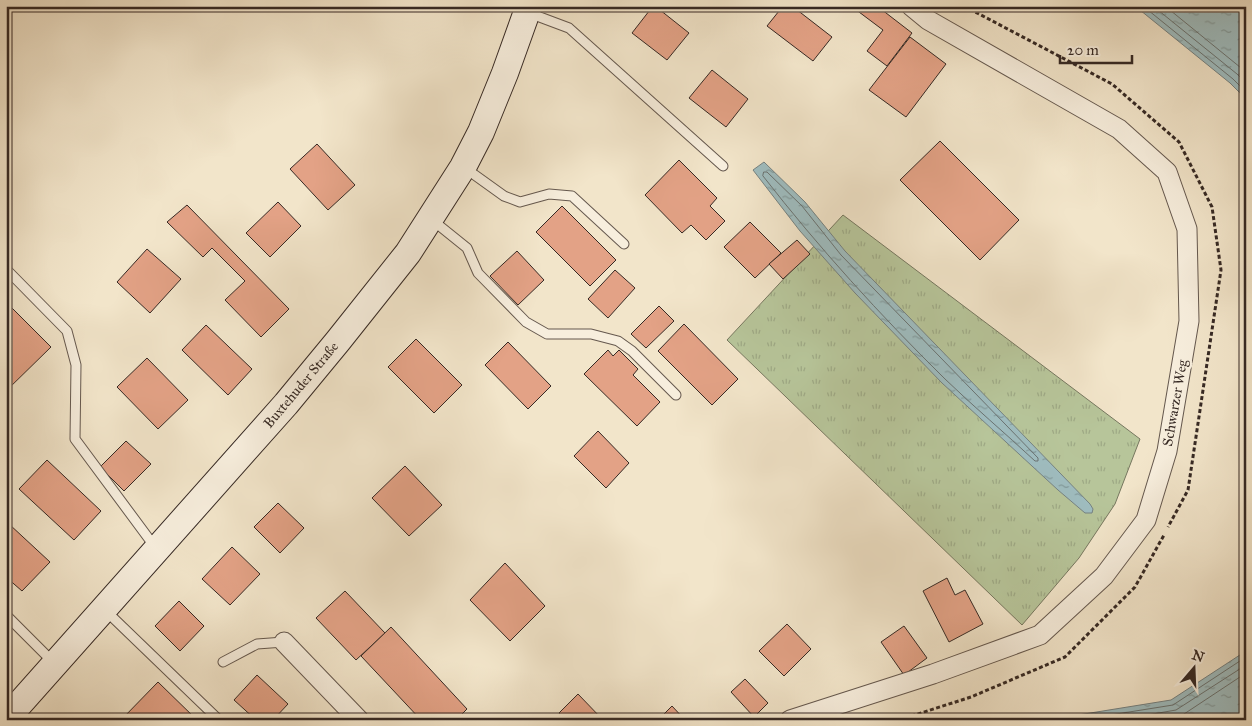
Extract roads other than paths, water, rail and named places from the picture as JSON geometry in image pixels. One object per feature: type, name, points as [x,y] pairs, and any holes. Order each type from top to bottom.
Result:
[{"type":"street","name":"Schwarzer Weg","points":[[790,720],[933,674],[1040,635],[1104,576],[1146,520],[1167,451],[1189,321],[1187,230],[1167,172],[1119,129],[928,20],[911,6]]},
{"type":"street","name":"Buxtehuder Straße","points":[[6,719],[286,404],[408,253],[429,217],[463,167],[481,132],[528,9]]},
{"type":"street","points":[[284,642],[358,720]]},
{"type":"lane","points":[[528,9],[569,28],[723,166]]},
{"type":"lane","points":[[463,167],[504,196],[520,202],[549,194],[572,196],[624,244]]},
{"type":"lane","points":[[429,217],[467,248],[478,273],[526,322],[547,334],[591,334],[618,341],[676,395]]},
{"type":"lane","points":[[6,269],[67,331],[76,365],[75,439],[157,549]]},
{"type":"lane","points":[[104,609],[218,720]]},
{"type":"lane","points":[[6,615],[54,664]]},
{"type":"lane","points":[[223,662],[257,644],[284,642]]},
{"type":"water","points":[[1135,6],[1246,6],[1246,99],[1230,83]]},
{"type":"water","points":[[764,162],[805,202],[845,251],[1090,504],[1093,509],[1092,513],[1085,513],[1058,490],[942,383],[855,293],[800,231],[753,170]]},
{"type":"water","points":[[1246,651],[1246,720],[1047,720],[1171,700]]}]
